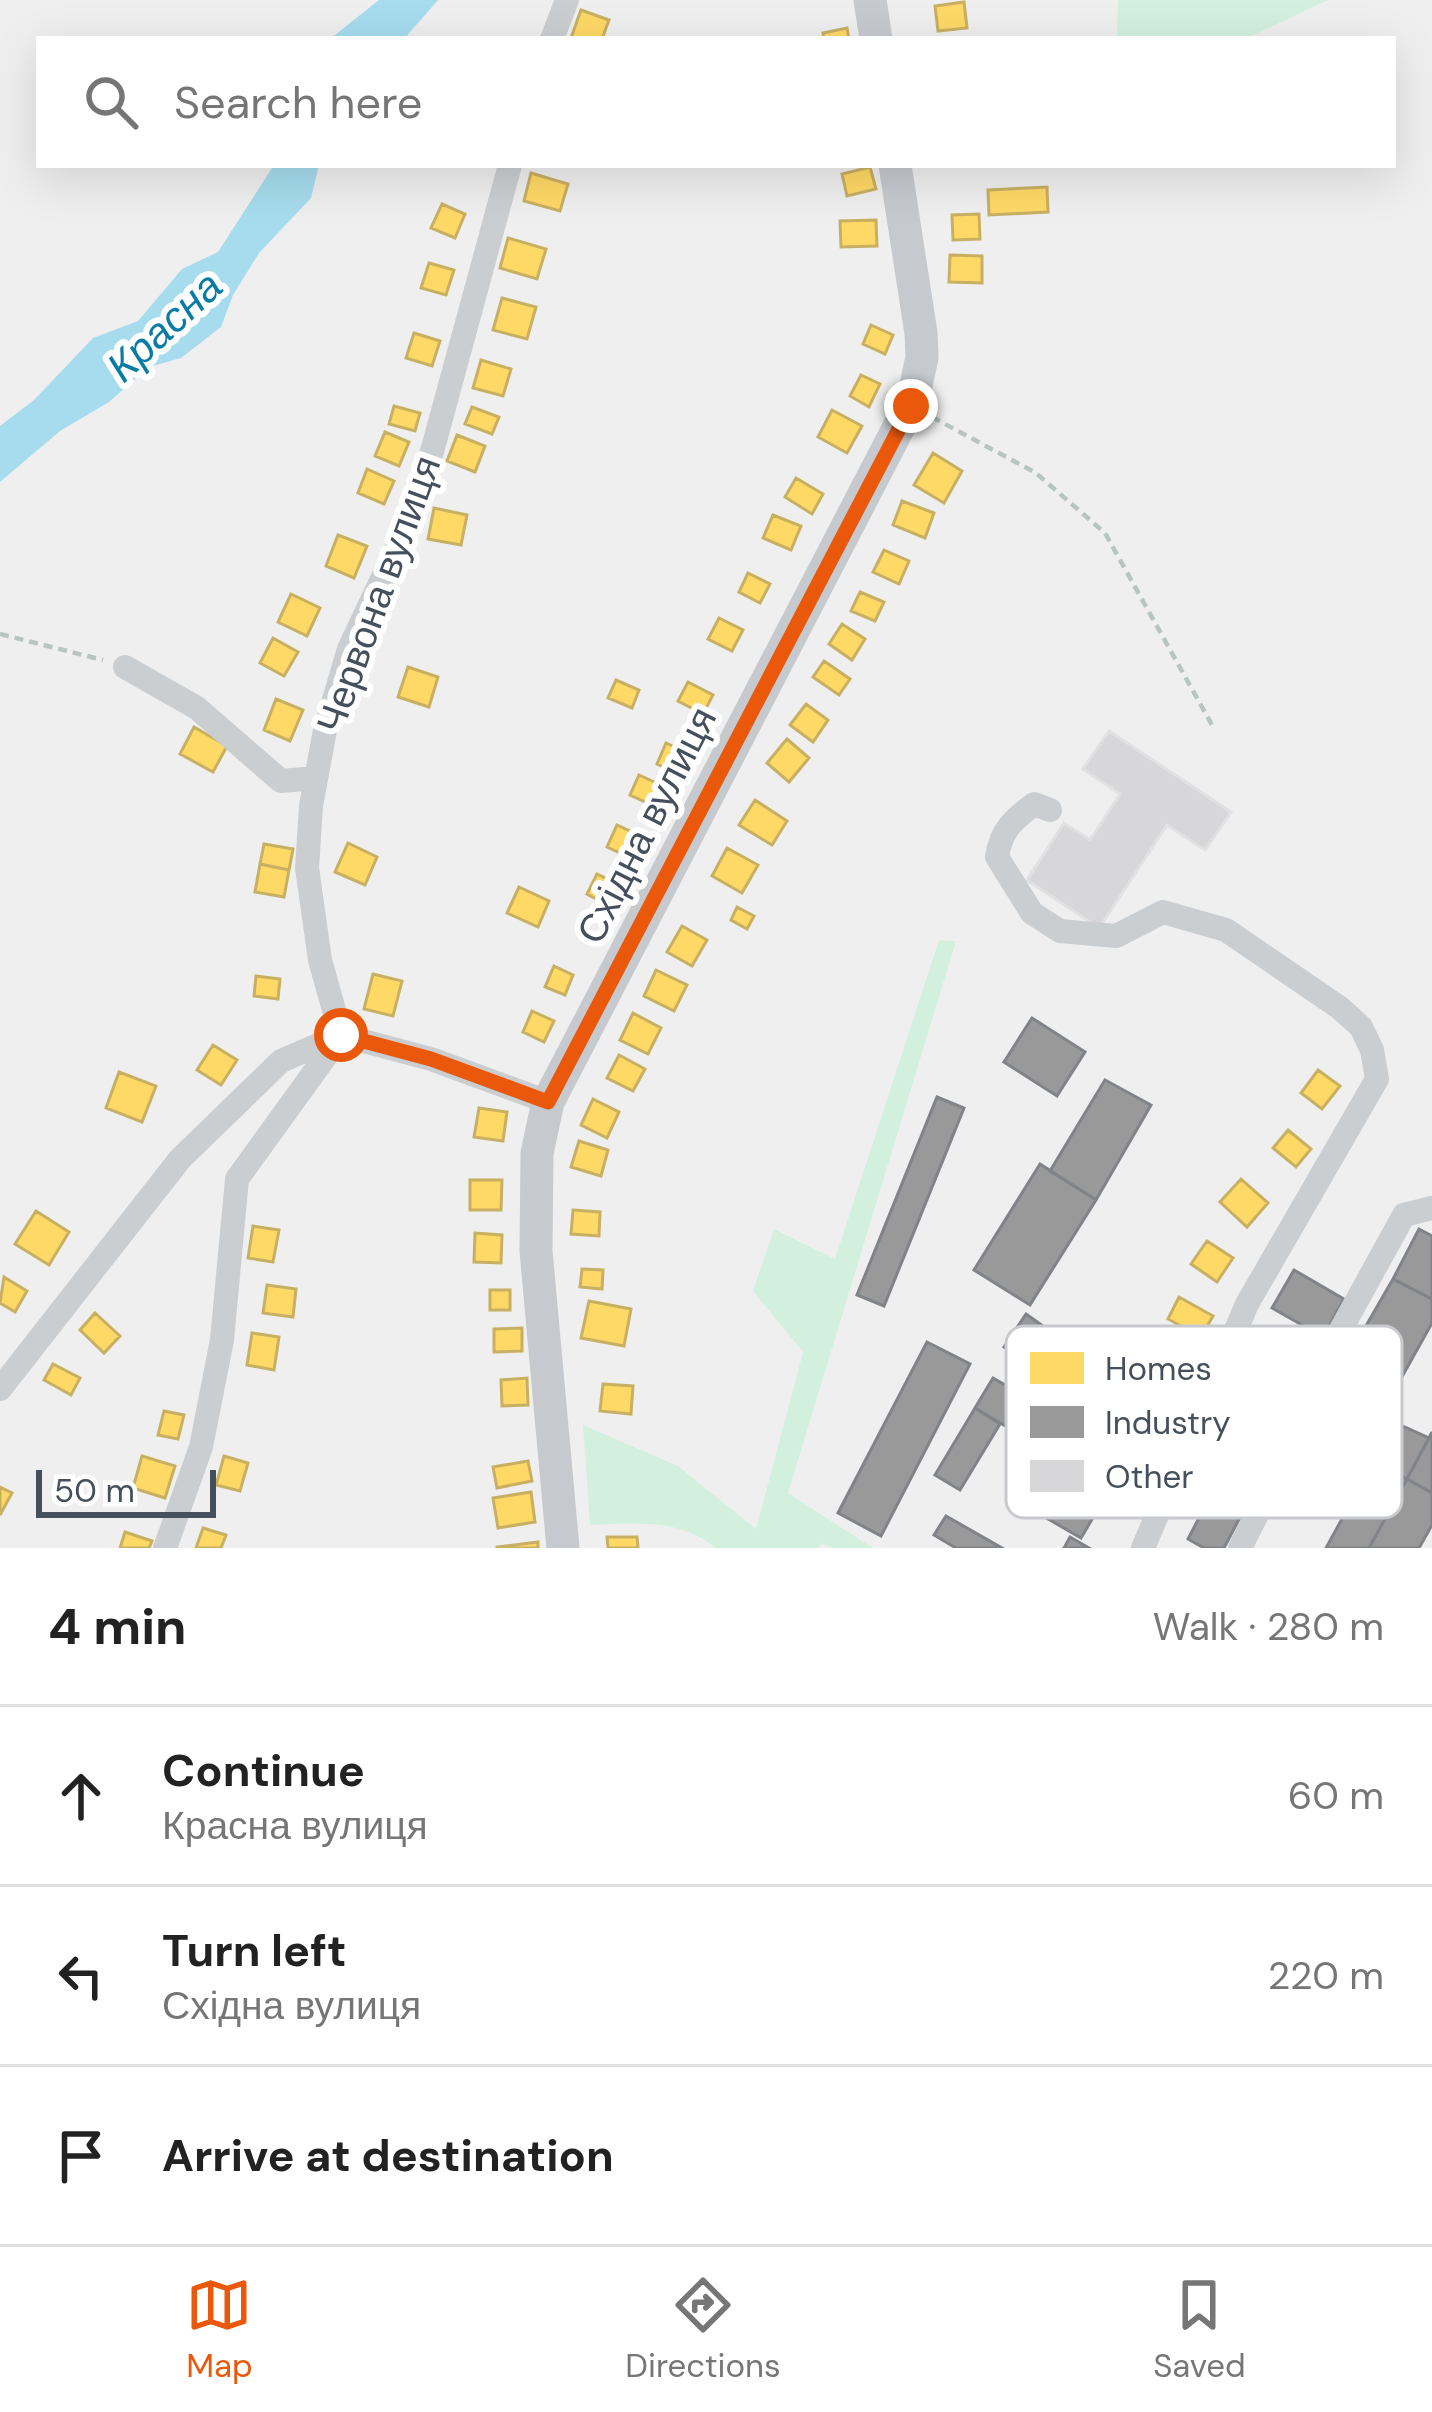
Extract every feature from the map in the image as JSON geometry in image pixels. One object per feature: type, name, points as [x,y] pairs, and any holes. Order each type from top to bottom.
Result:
[{"type":"main road","points":[[870,0],[876,36]]},
{"type":"main road","name":"Східна вулиця","points":[[563,1548],[536,1251],[537,1153],[548,1102],[911,406],[920,380],[921,333],[895,168]]},
{"type":"street","points":[[553,36],[567,0]]},
{"type":"street","name":"Червона вулиця","points":[[341,1035],[320,960],[307,868],[325,730],[350,649],[418,503],[509,168]]},
{"type":"street","points":[[125,667],[197,708],[281,781],[316,778]]},
{"type":"street","points":[[1050,810],[1034,804],[1000,838],[997,857],[1032,913],[1060,931],[1088,935],[1116,936],[1163,912],[1226,931],[1340,1008],[1361,1028],[1372,1050],[1377,1079],[1237,1326]]},
{"type":"street","points":[[165,1548],[201,1447],[222,1340],[237,1180],[341,1035]]},
{"type":"street","points":[[0,1389],[180,1159],[281,1061],[341,1035],[431,1059],[548,1102]]},
{"type":"street","points":[[1343,1326],[1404,1215],[1432,1208]]},
{"type":"street","points":[[1143,1548],[1156,1518]]},
{"type":"street","points":[[1240,1548],[1255,1518]]},
{"type":"path","points":[[911,406],[1036,472],[1105,533],[1212,725]]},
{"type":"path","points":[[0,634],[125,667]]},
{"type":"green space","points":[[1118,0],[1328,0],[1251,36],[1117,36]]},
{"type":"green space","points":[[939,940],[956,941],[788,1493],[873,1548],[831,1548],[822,1543],[818,1548],[715,1548],[672,1527],[590,1525],[583,1425],[678,1466],[756,1529],[803,1352],[753,1291],[774,1229],[835,1259]]},
{"type":"water","points":[[379,0],[438,0],[407,36],[334,36]]},
{"type":"water","name":"Красна","points":[[272,168],[318,168],[311,198],[259,253],[233,295],[221,327],[181,358],[149,367],[109,402],[60,431],[0,482],[0,426],[34,400],[93,338],[138,321],[182,269],[218,252]]},
{"type":"building: Homes","points":[[964,2],[967,28],[938,31],[935,6]]},
{"type":"building: Homes","points":[[581,10],[609,20],[603,36],[572,36]]},
{"type":"building: Homes","points":[[847,28],[848,36],[824,36]]},
{"type":"building: Homes","points":[[870,168],[876,189],[847,196],[842,174]]},
{"type":"building: Homes","points":[[531,173],[568,184],[560,211],[524,201]]},
{"type":"building: Homes","points":[[1047,187],[1048,212],[989,215],[988,190]]},
{"type":"building: Homes","points":[[442,204],[465,214],[455,238],[431,228]]},
{"type":"building: Homes","points":[[979,214],[980,239],[953,240],[952,215]]},
{"type":"building: Homes","points":[[876,220],[877,246],[841,247],[840,221]]},
{"type":"building: Homes","points":[[508,238],[546,249],[537,279],[500,268]]},
{"type":"building: Homes","points":[[950,255],[982,256],[982,283],[949,282]]},
{"type":"building: Homes","points":[[429,263],[454,270],[446,295],[421,288]]},
{"type":"building: Homes","points":[[502,298],[536,307],[527,339],[493,330]]},
{"type":"building: Homes","points":[[871,325],[893,335],[885,354],[863,344]]},
{"type":"building: Homes","points":[[414,333],[440,341],[432,366],[406,358]]},
{"type":"building: Homes","points":[[481,360],[511,369],[503,396],[473,388]]},
{"type":"building: Homes","points":[[861,375],[880,384],[869,407],[850,396]]},
{"type":"building: Homes","points":[[394,406],[420,413],[415,431],[389,424]]},
{"type":"building: Homes","points":[[472,407],[499,417],[492,434],[465,424]]},
{"type":"building: Homes","points":[[832,410],[862,426],[847,453],[818,437]]},
{"type":"building: Homes","points":[[385,432],[409,442],[399,466],[375,456]]},
{"type":"building: Homes","points":[[457,435],[485,446],[475,472],[447,461]]},
{"type":"building: Homes","points":[[933,453],[962,471],[944,503],[914,485]]},
{"type":"building: Homes","points":[[367,469],[394,481],[384,504],[358,493]]},
{"type":"building: Homes","points":[[796,478],[823,494],[812,514],[785,497]]},
{"type":"building: Homes","points":[[902,501],[934,513],[925,538],[893,525]]},
{"type":"building: Homes","points":[[434,508],[467,515],[461,545],[428,539]]},
{"type":"building: Homes","points":[[773,515],[801,526],[791,550],[763,538]]},
{"type":"building: Homes","points":[[338,535],[367,546],[354,578],[326,566]]},
{"type":"building: Homes","points":[[884,550],[909,561],[899,584],[873,572]]},
{"type":"building: Homes","points":[[748,573],[770,584],[760,603],[739,592]]},
{"type":"building: Homes","points":[[860,592],[884,602],[875,621],[851,611]]},
{"type":"building: Homes","points":[[291,594],[320,608],[307,636],[278,622]]},
{"type":"building: Homes","points":[[719,618],[743,630],[732,651],[708,639]]},
{"type":"building: Homes","points":[[842,624],[865,639],[852,660],[829,644]]},
{"type":"building: Homes","points":[[273,638],[298,652],[284,676],[260,663]]},
{"type":"building: Homes","points":[[824,661],[850,679],[839,695],[813,677]]},
{"type":"building: Homes","points":[[408,667],[438,677],[429,707],[398,697]]},
{"type":"building: Homes","points":[[616,680],[639,690],[632,708],[608,698]]},
{"type":"building: Homes","points":[[688,682],[713,695],[703,714],[678,701]]},
{"type":"building: Homes","points":[[276,699],[303,710],[290,741],[264,730]]},
{"type":"building: Homes","points":[[806,704],[828,720],[813,742],[790,725]]},
{"type":"building: Homes","points":[[194,727],[227,746],[213,772],[180,754]]},
{"type":"building: Homes","points":[[787,739],[809,758],[789,782],[767,763]]},
{"type":"building: Homes","points":[[666,743],[688,753],[679,774],[657,764]]},
{"type":"building: Homes","points":[[639,775],[663,786],[654,806],[630,795]]},
{"type":"building: Homes","points":[[755,800],[787,821],[772,845],[739,825]]},
{"type":"building: Homes","points":[[617,825],[641,836],[631,858],[607,847]]},
{"type":"building: Homes","points":[[348,843],[377,857],[365,885],[335,872]]},
{"type":"building: Homes","points":[[264,844],[293,849],[289,870],[260,864]]},
{"type":"building: Homes","points":[[727,848],[758,865],[742,893],[712,876]]},
{"type":"building: Homes","points":[[260,864],[289,870],[284,897],[255,892]]},
{"type":"building: Homes","points":[[597,874],[622,886],[612,907],[587,894]]},
{"type":"building: Homes","points":[[519,887],[549,901],[538,927],[507,913]]},
{"type":"building: Homes","points":[[737,907],[754,916],[747,929],[731,920]]},
{"type":"building: Homes","points":[[682,926],[707,940],[692,966],[667,952]]},
{"type":"building: Homes","points":[[554,966],[573,975],[565,995],[545,987]]},
{"type":"building: Homes","points":[[656,970],[687,985],[674,1011],[644,996]]},
{"type":"building: Homes","points":[[373,974],[402,981],[393,1016],[364,1009]]},
{"type":"building: Homes","points":[[256,976],[280,979],[278,999],[254,996]]},
{"type":"building: Homes","points":[[532,1011],[554,1021],[544,1042],[523,1032]]},
{"type":"building: Homes","points":[[633,1013],[661,1028],[648,1054],[620,1040]]},
{"type":"building: Homes","points":[[213,1045],[237,1060],[221,1085],[197,1070]]},
{"type":"building: Homes","points":[[619,1055],[645,1069],[633,1091],[607,1078]]},
{"type":"building: Homes","points":[[1318,1070],[1340,1086],[1322,1109],[1301,1093]]},
{"type":"building: Homes","points":[[119,1072],[156,1086],[142,1122],[106,1108]]},
{"type":"building: Homes","points":[[593,1099],[619,1112],[607,1138],[581,1125]]},
{"type":"building: Homes","points":[[479,1108],[507,1112],[503,1141],[474,1137]]},
{"type":"building: Homes","points":[[1288,1130],[1311,1149],[1296,1167],[1273,1148]]},
{"type":"building: Homes","points":[[579,1141],[608,1150],[601,1176],[571,1167]]},
{"type":"building: Homes","points":[[1241,1179],[1268,1203],[1247,1227],[1220,1202]]},
{"type":"building: Homes","points":[[470,1180],[502,1180],[501,1210],[470,1210]]},
{"type":"building: Homes","points":[[573,1210],[600,1212],[599,1236],[571,1234]]},
{"type":"building: Homes","points":[[36,1211],[69,1232],[49,1265],[15,1244]]},
{"type":"building: Homes","points":[[253,1226],[279,1230],[273,1262],[248,1258]]},
{"type":"building: Homes","points":[[475,1233],[502,1235],[501,1263],[474,1262]]},
{"type":"building: Homes","points":[[1207,1241],[1233,1258],[1217,1282],[1191,1264]]},
{"type":"building: Homes","points":[[582,1269],[603,1270],[602,1289],[580,1287]]},
{"type":"building: Homes","points":[[4,1277],[27,1291],[15,1312],[0,1303]]},
{"type":"building: Homes","points":[[267,1285],[296,1289],[293,1317],[263,1313]]},
{"type":"building: Homes","points":[[490,1290],[510,1290],[510,1310],[490,1310]]},
{"type":"building: Homes","points":[[1179,1297],[1213,1316],[1207,1326],[1181,1326],[1168,1319]]},
{"type":"building: Homes","points":[[589,1301],[631,1309],[624,1346],[581,1338]]},
{"type":"building: Homes","points":[[95,1313],[120,1336],[104,1353],[80,1330]]},
{"type":"building: Homes","points":[[522,1328],[522,1351],[494,1352],[494,1329]]},
{"type":"building: Homes","points":[[252,1333],[279,1337],[274,1370],[247,1365]]},
{"type":"building: Homes","points":[[53,1364],[80,1378],[71,1395],[44,1380]]},
{"type":"building: Homes","points":[[527,1378],[528,1405],[502,1406],[501,1380]]},
{"type":"building: Homes","points":[[603,1384],[633,1386],[631,1414],[600,1411]]},
{"type":"building: Homes","points":[[164,1411],[184,1415],[178,1439],[158,1435]]},
{"type":"building: Homes","points":[[142,1456],[175,1466],[165,1498],[133,1488]]},
{"type":"building: Homes","points":[[224,1456],[248,1463],[240,1491],[216,1485]]},
{"type":"building: Homes","points":[[528,1461],[532,1481],[497,1488],[493,1467]]},
{"type":"building: Homes","points":[[0,1487],[12,1493],[0,1515]]},
{"type":"building: Homes","points":[[531,1492],[535,1522],[498,1528],[493,1498]]},
{"type":"building: Homes","points":[[203,1528],[226,1535],[221,1548],[196,1548]]},
{"type":"building: Homes","points":[[125,1532],[152,1541],[149,1548],[120,1548]]},
{"type":"building: Homes","points":[[607,1537],[637,1537],[638,1548],[608,1548]]},
{"type":"building: Homes","points":[[538,1542],[538,1548],[497,1548],[497,1547]]},
{"type":"building: Industry","points":[[1032,1018],[1085,1052],[1057,1096],[1004,1062]]},
{"type":"building: Industry","points":[[1105,1080],[1151,1105],[1096,1200],[1050,1171]]},
{"type":"building: Industry","points":[[937,1097],[964,1108],[884,1306],[857,1295]]},
{"type":"building: Industry","points":[[1040,1164],[1096,1200],[1030,1305],[974,1270]]},
{"type":"building: Industry","points":[[1419,1229],[1432,1236],[1432,1299],[1393,1279]]},
{"type":"building: Industry","points":[[1294,1270],[1344,1299],[1329,1326],[1304,1326],[1272,1308]]},
{"type":"building: Industry","points":[[1393,1279],[1432,1299],[1432,1323],[1402,1377],[1402,1326],[1366,1326]]},
{"type":"building: Industry","points":[[1026,1314],[1043,1326],[1018,1326]]},
{"type":"building: Industry","points":[[927,1342],[970,1364],[881,1536],[838,1513]]},
{"type":"building: Industry","points":[[993,1378],[1006,1385],[1006,1426],[975,1408]]},
{"type":"building: Industry","points":[[975,1408],[1000,1424],[960,1490],[935,1475]]},
{"type":"building: Industry","points":[[1402,1426],[1429,1438],[1407,1479],[1402,1477]]},
{"type":"building: Industry","points":[[1432,1432],[1432,1493],[1407,1479]]},
{"type":"building: Industry","points":[[1407,1479],[1432,1493],[1432,1525],[1419,1548],[1369,1548],[1386,1518],[1402,1518],[1402,1488]]},
{"type":"building: Industry","points":[[946,1516],[1002,1548],[956,1548],[934,1535]]},
{"type":"building: Industry","points":[[1046,1518],[1093,1518],[1081,1538]]},
{"type":"building: Industry","points":[[1199,1518],[1240,1518],[1224,1548],[1204,1548],[1188,1539]]},
{"type":"building: Industry","points":[[1342,1518],[1386,1518],[1369,1548],[1326,1548]]},
{"type":"building: Industry","points":[[1070,1537],[1089,1548],[1064,1548]]},
{"type":"building: Other","points":[[1109,731],[1231,812],[1205,850],[1167,825],[1099,928],[1027,880],[1064,823],[1090,840],[1120,794],[1083,769]]},
{"type":"route","points":[[341,1035],[431,1059],[548,1102],[911,406]]}]
